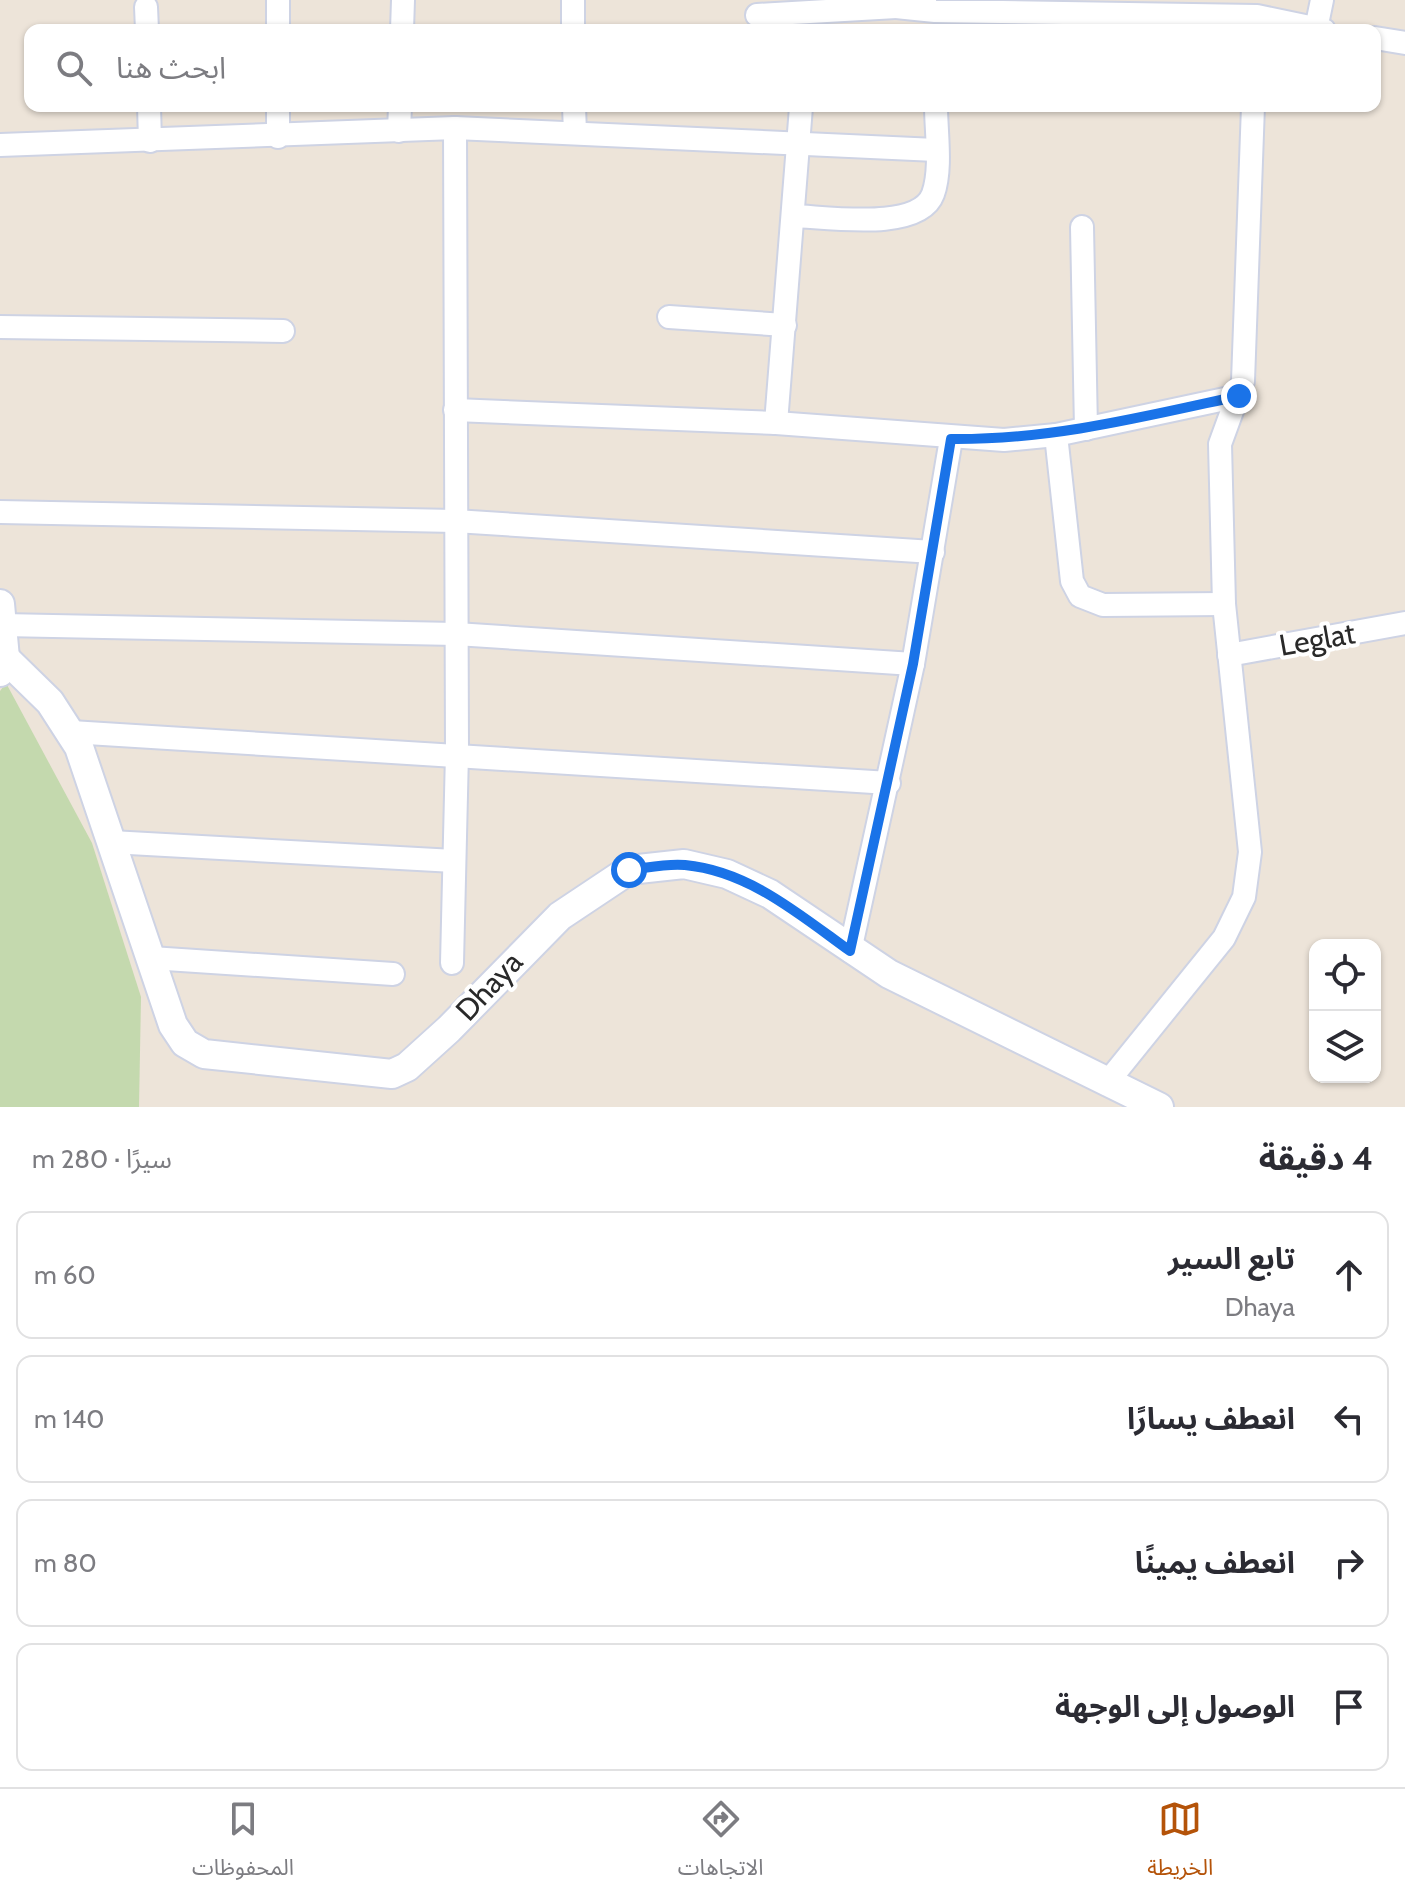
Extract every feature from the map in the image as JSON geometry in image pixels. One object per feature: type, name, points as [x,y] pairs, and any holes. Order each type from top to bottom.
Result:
[{"type":"street","points":[[278,0],[278,24]]},
{"type":"street","points":[[402,24],[403,0]]},
{"type":"street","points":[[573,0],[573,24]]},
{"type":"street","points":[[1320,24],[1322,0]]},
{"type":"street","points":[[757,15],[895,4],[935,20],[973,4],[1256,23]]},
{"type":"street","points":[[146,7],[147,24]]},
{"type":"street","points":[[1381,39],[1405,43]]},
{"type":"street","points":[[149,112],[150,141]]},
{"type":"street","points":[[278,112],[278,137]]},
{"type":"street","points":[[399,131],[400,112]]},
{"type":"street","points":[[574,112],[575,133]]},
{"type":"street","points":[[776,423],[801,112]]},
{"type":"street","points":[[793,216],[895,218],[919,211],[934,191],[936,112]]},
{"type":"street","points":[[1106,1084],[1224,938],[1244,897],[1250,852],[1224,604],[1220,444],[1243,381],[1253,112]]},
{"type":"street","points":[[0,145],[455,128],[936,150]]},
{"type":"street","points":[[452,963],[457,753],[455,128]]},
{"type":"street","points":[[1082,227],[1086,429]]},
{"type":"street","points":[[669,317],[785,325]]},
{"type":"street","points":[[0,327],[283,331]]},
{"type":"street","points":[[455,410],[776,423],[951,439],[1004,440],[1056,435],[1239,396]]},
{"type":"street","points":[[1056,435],[1072,581],[1080,596],[1103,605],[1224,604]]},
{"type":"street","points":[[850,951],[913,664],[951,439]]},
{"type":"street","points":[[0,512],[455,521],[933,552]]},
{"type":"street","points":[[3,665],[1,614],[456,634],[913,664]]},
{"type":"street","name":"Leglat","points":[[1229,655],[1405,623]]},
{"type":"street","name":"Dhaya","points":[[3,665],[50,702],[71,732],[173,1025],[194,1049],[204,1054],[392,1074],[407,1067],[449,1029],[560,916],[629,870],[684,864],[727,874],[770,894],[850,951],[1106,1084],[1159,1107]]},
{"type":"street","points":[[71,732],[457,753],[889,783]]},
{"type":"street","points":[[111,842],[454,861]]},
{"type":"street","points":[[151,958],[393,974]]},
{"type":"green space","points":[[6,683],[92,843],[141,997],[139,1107],[0,1107],[0,691]]},
{"type":"route","points":[[629,870],[684,864],[727,874],[770,894],[850,951],[913,664],[951,439],[1004,440],[1056,435],[1239,396]]}]
